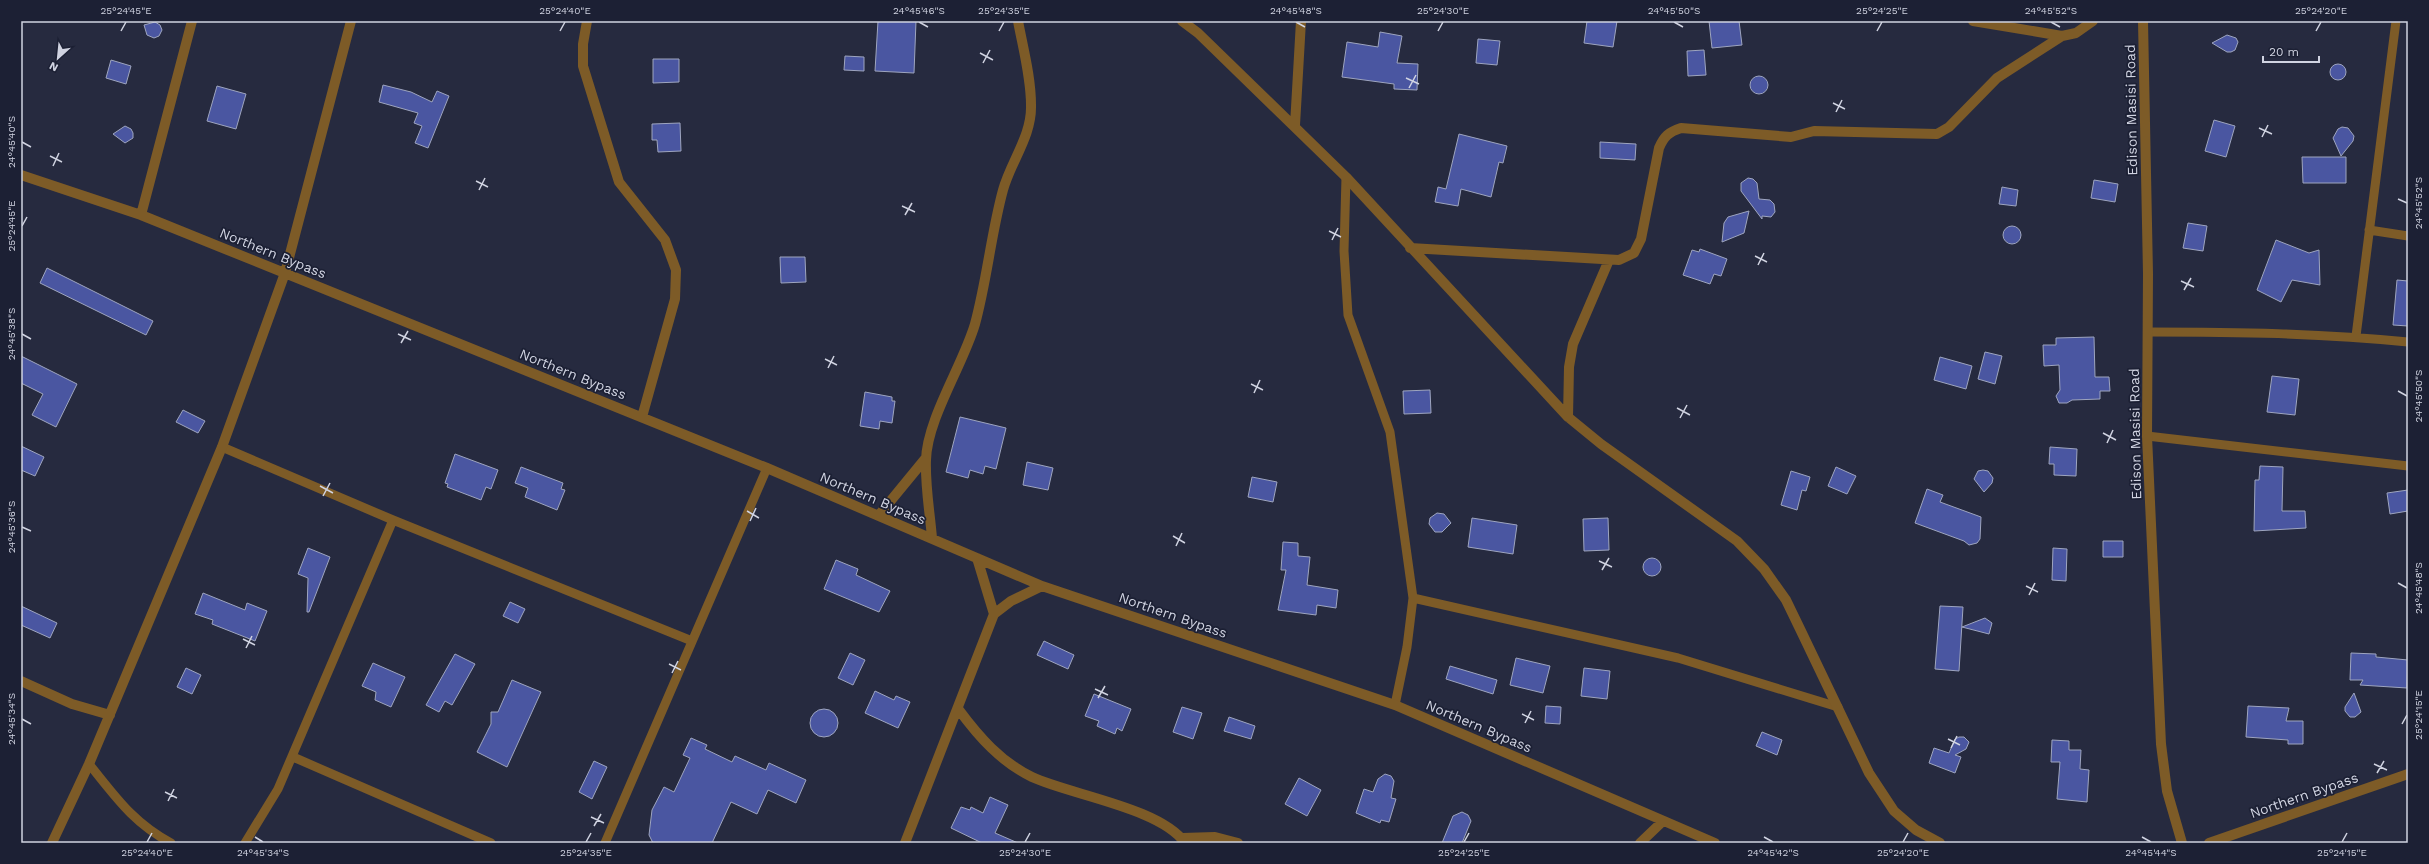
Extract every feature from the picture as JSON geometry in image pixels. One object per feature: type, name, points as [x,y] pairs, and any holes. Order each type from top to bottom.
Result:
[{"type":"street","points":[[141,215],[192,21]]},
{"type":"street","points":[[52,843],[89,764],[222,448],[285,273],[351,21]]},
{"type":"street","points":[[587,21],[583,44],[582,66],[619,182],[665,240],[676,270],[675,299],[642,417]]},
{"type":"street","points":[[932,538],[926,459],[930,435],[965,353],[975,323],[995,216],[1004,186],[1029,124],[1032,105],[1018,21]]},
{"type":"street","points":[[1182,21],[1198,33],[1295,125],[1346,177],[1410,248],[1568,417],[1601,444],[1737,541],[1764,569],[1786,600],[1869,773],[1894,811],[1916,830],[1940,843]]},
{"type":"street","points":[[1295,125],[1301,21]]},
{"type":"street","points":[[1973,21],[2062,36]]},
{"type":"street","points":[[1410,248],[1609,260],[1624,258],[1634,253],[1641,239],[1659,148],[1663,138],[1671,131],[1681,128],[1791,137],[1814,131],[1937,134],[1949,127],[1997,78],[2062,36],[2076,33],[2093,21]]},
{"type":"street","name":"Edison Masisi Road","points":[[2142,21],[2148,332],[2148,436],[2162,767],[2182,843]]},
{"type":"street","name":"Northern Bypass","points":[[21,175],[141,215],[767,468],[1042,586],[1395,705],[1715,843]]},
{"type":"street","points":[[1568,417],[1569,367],[1573,344],[1609,260]]},
{"type":"street","points":[[879,515],[926,459]]},
{"type":"street","points":[[977,558],[994,614]]},
{"type":"street","points":[[905,843],[959,710],[994,614],[1011,601],[1042,586]]},
{"type":"street","points":[[21,680],[72,704],[110,715]]},
{"type":"street","points":[[959,710],[979,738],[1002,758],[1032,777],[1156,821],[1184,840],[1215,837],[1238,843]]},
{"type":"street","name":"Northern Bypass","points":[[2209,843],[2408,774]]},
{"type":"street","points":[[1640,843],[1663,821]]},
{"type":"lane","points":[[2356,336],[2396,21]]},
{"type":"lane","points":[[1346,177],[1344,251],[1348,316],[1390,432],[1413,598],[1407,647],[1395,705]]},
{"type":"lane","points":[[2369,230],[2408,236]]},
{"type":"lane","points":[[2148,332],[2231,332],[2356,336],[2408,342]]},
{"type":"lane","points":[[2148,436],[2408,466]]},
{"type":"lane","points":[[222,448],[393,520],[692,641]]},
{"type":"lane","points":[[605,843],[767,468]]},
{"type":"lane","points":[[245,843],[278,789],[293,757],[393,520]]},
{"type":"lane","points":[[1413,598],[1678,658],[1838,707]]},
{"type":"lane","points":[[293,757],[491,843]]},
{"type":"lane","points":[[89,764],[134,819],[152,833],[171,843]]},
{"type":"building","points":[[878,21],[916,21],[914,73],[875,71]]},
{"type":"building","points":[[1587,21],[1617,21],[1613,47],[1584,43]]},
{"type":"building","points":[[1709,21],[1739,21],[1742,45],[1712,48]]},
{"type":"building","points":[[155,22],[160,25],[162,30],[159,36],[154,38],[147,35],[144,25]]},
{"type":"building","points":[[1380,32],[1402,36],[1397,63],[1418,64],[1417,90],[1394,89],[1394,84],[1342,77],[1347,42],[1378,47]]},
{"type":"building","points":[[2227,35],[2236,38],[2238,42],[2235,50],[2231,52],[2227,52],[2212,43]]},
{"type":"building","points":[[1478,39],[1500,41],[1497,65],[1476,63]]},
{"type":"building","points":[[1704,50],[1706,75],[1688,76],[1687,51]]},
{"type":"building","points":[[845,56],[864,57],[864,71],[844,70]]},
{"type":"building","points":[[653,59],[679,59],[679,82],[653,83]]},
{"type":"building","points":[[111,60],[131,66],[126,84],[106,78]]},
{"type":"building","points":[[2335,64],[2341,64],[2346,69],[2344,78],[2341,80],[2335,80],[2330,75],[2330,69]]},
{"type":"building","points":[[1759,76],[1763,77],[1767,81],[1767,89],[1763,93],[1759,94],[1755,93],[1751,89],[1750,85],[1751,81],[1755,77]]},
{"type":"building","points":[[383,85],[411,92],[432,102],[437,91],[449,96],[428,148],[415,143],[422,126],[414,123],[418,113],[379,102]]},
{"type":"building","points":[[217,86],[246,94],[236,129],[207,121]]},
{"type":"building","points":[[2214,120],[2235,126],[2226,157],[2205,151]]},
{"type":"building","points":[[680,123],[681,151],[658,152],[657,140],[652,140],[652,124]]},
{"type":"building","points":[[125,126],[131,129],[133,138],[125,143],[113,134]]},
{"type":"building","points":[[2342,127],[2348,128],[2354,136],[2353,141],[2341,156],[2333,138],[2338,129]]},
{"type":"building","points":[[1459,134],[1507,146],[1503,163],[1499,162],[1491,197],[1461,189],[1458,206],[1435,202],[1438,187],[1446,189]]},
{"type":"building","points":[[1600,142],[1636,144],[1635,160],[1600,158]]},
{"type":"building","points":[[2302,157],[2346,157],[2346,183],[2303,183]]},
{"type":"building","points":[[1748,178],[1753,179],[1757,183],[1759,199],[1770,200],[1774,204],[1775,212],[1771,217],[1762,216],[1762,219],[1741,191],[1741,183]]},
{"type":"building","points":[[2094,180],[2118,184],[2115,202],[2091,198]]},
{"type":"building","points":[[2002,187],[2018,190],[2016,206],[1999,204]]},
{"type":"building","points":[[1749,211],[1744,233],[1722,242],[1724,223],[1728,217]]},
{"type":"building","points":[[2188,223],[2207,226],[2203,251],[2183,248]]},
{"type":"building","points":[[2012,226],[2018,229],[2021,235],[2018,241],[2012,244],[2006,241],[2003,235],[2006,229]]},
{"type":"building","points":[[2276,240],[2309,253],[2319,250],[2320,285],[2292,280],[2281,302],[2257,290]]},
{"type":"building","points":[[1700,249],[1727,259],[1721,276],[1714,274],[1710,284],[1683,275],[1692,250],[1699,252]]},
{"type":"building","points":[[780,257],[805,257],[806,282],[781,283]]},
{"type":"building","points":[[47,268],[153,321],[146,335],[40,283]]},
{"type":"building","points":[[2397,280],[2408,281],[2408,326],[2393,325]]},
{"type":"building","points":[[2094,337],[2095,377],[2109,377],[2110,391],[2100,391],[2100,399],[2072,400],[2067,403],[2059,403],[2056,396],[2060,390],[2059,365],[2044,366],[2043,345],[2056,345],[2056,338]]},
{"type":"building","points":[[1985,352],[2002,356],[1995,384],[1978,379]]},
{"type":"building","points":[[21,356],[77,384],[56,427],[32,415],[43,394],[21,383]]},
{"type":"building","points":[[1940,357],[1972,366],[1966,389],[1934,380]]},
{"type":"building","points":[[2272,376],[2299,379],[2295,415],[2267,412]]},
{"type":"building","points":[[1430,390],[1431,413],[1404,414],[1403,391]]},
{"type":"building","points":[[865,392],[892,397],[892,401],[895,401],[892,423],[880,421],[879,429],[860,426]]},
{"type":"building","points":[[183,410],[205,421],[198,433],[176,422]]},
{"type":"building","points":[[960,417],[1006,428],[996,469],[985,466],[983,474],[970,470],[968,478],[946,472]]},
{"type":"building","points":[[21,446],[44,457],[35,476],[21,470]]},
{"type":"building","points":[[2050,447],[2077,449],[2076,476],[2054,475],[2054,464],[2049,464]]},
{"type":"building","points":[[455,454],[498,470],[491,489],[486,487],[481,500],[447,487],[448,484],[445,483]]},
{"type":"building","points":[[1027,462],[1053,468],[1048,490],[1023,485]]},
{"type":"building","points":[[2260,466],[2283,467],[2282,511],[2305,511],[2306,528],[2254,531],[2255,480],[2259,480]]},
{"type":"building","points":[[521,467],[563,483],[561,489],[565,490],[557,510],[525,497],[528,488],[515,483]]},
{"type":"building","points":[[1836,467],[1856,476],[1847,494],[1828,486]]},
{"type":"building","points":[[1791,471],[1810,477],[1806,491],[1802,490],[1797,510],[1781,505]]},
{"type":"building","points":[[1978,471],[1988,471],[1993,478],[1992,483],[1984,492],[1974,479]]},
{"type":"building","points":[[1252,477],[1277,482],[1273,502],[1248,497]]},
{"type":"building","points":[[1927,489],[1943,495],[1940,502],[1981,517],[1980,539],[1977,543],[1969,545],[1964,541],[1915,523]]},
{"type":"building","points":[[2408,490],[2408,511],[2390,514],[2387,493]]},
{"type":"building","points":[[1437,513],[1444,514],[1451,523],[1442,532],[1435,532],[1429,524],[1430,518]]},
{"type":"building","points":[[1472,518],[1517,525],[1513,554],[1468,547]]},
{"type":"building","points":[[1608,518],[1609,550],[1584,551],[1583,519]]},
{"type":"building","points":[[2103,541],[2123,541],[2123,557],[2103,557]]},
{"type":"building","points":[[1283,542],[1298,543],[1298,556],[1310,557],[1307,585],[1338,590],[1336,608],[1317,605],[1316,615],[1278,610],[1286,570],[1281,570]]},
{"type":"building","points":[[308,548],[330,557],[309,612],[307,612],[308,578],[298,574]]},
{"type":"building","points":[[2053,548],[2067,549],[2066,581],[2052,580]]},
{"type":"building","points":[[1652,558],[1658,561],[1661,567],[1658,573],[1652,576],[1646,573],[1643,567],[1646,561]]},
{"type":"building","points":[[836,560],[858,569],[856,575],[890,591],[879,612],[824,589]]},
{"type":"building","points":[[203,593],[245,610],[247,603],[267,611],[255,641],[212,624],[213,620],[195,614]]},
{"type":"building","points":[[510,602],[525,609],[518,623],[503,616]]},
{"type":"building","points":[[21,606],[57,623],[50,638],[21,625]]},
{"type":"building","points":[[1940,606],[1963,607],[1959,671],[1935,669]]},
{"type":"building","points":[[1985,618],[1992,623],[1989,634],[1962,627]]},
{"type":"building","points":[[1044,641],[1074,655],[1068,669],[1037,655]]},
{"type":"building","points":[[850,653],[865,660],[853,685],[838,678]]},
{"type":"building","points":[[2351,653],[2376,654],[2376,657],[2408,660],[2407,688],[2360,685],[2363,680],[2350,680]]},
{"type":"building","points":[[455,654],[475,664],[452,705],[445,701],[439,712],[426,705]]},
{"type":"building","points":[[1516,658],[1550,666],[1543,693],[1510,685]]},
{"type":"building","points":[[373,663],[405,677],[391,707],[375,700],[376,692],[362,686]]},
{"type":"building","points":[[1450,666],[1497,680],[1493,694],[1446,679]]},
{"type":"building","points":[[186,668],[201,675],[192,694],[177,687]]},
{"type":"building","points":[[1584,668],[1610,671],[1607,699],[1581,696]]},
{"type":"building","points":[[512,680],[541,692],[507,767],[477,752],[491,724],[491,712],[498,712]]},
{"type":"building","points":[[875,691],[894,700],[896,696],[910,702],[898,728],[865,713]]},
{"type":"building","points":[[2354,693],[2361,712],[2355,717],[2350,717],[2345,711],[2345,707]]},
{"type":"building","points":[[1094,694],[1131,709],[1122,731],[1117,728],[1115,734],[1097,726],[1099,721],[1085,716]]},
{"type":"building","points":[[1546,706],[1561,707],[1560,724],[1545,723]]},
{"type":"building","points":[[2248,706],[2289,708],[2286,721],[2303,721],[2303,744],[2288,744],[2288,740],[2246,737]]},
{"type":"building","points":[[1182,707],[1202,713],[1193,739],[1173,732]]},
{"type":"building","points":[[824,709],[834,713],[838,723],[834,733],[824,737],[814,733],[810,723],[814,713]]},
{"type":"building","points":[[1229,717],[1255,726],[1251,739],[1224,731]]},
{"type":"building","points":[[1762,732],[1782,740],[1777,755],[1756,746]]},
{"type":"building","points":[[1964,737],[1969,742],[1966,749],[1955,755],[1961,757],[1955,773],[1929,763],[1934,748],[1949,753],[1955,739]]},
{"type":"building","points":[[691,738],[707,745],[705,749],[732,762],[735,756],[766,770],[769,763],[806,780],[796,803],[768,790],[757,814],[731,802],[712,843],[653,843],[649,835],[652,810],[664,787],[674,792],[690,758],[683,755]]},
{"type":"building","points":[[2052,740],[2069,741],[2069,750],[2081,750],[2080,769],[2089,770],[2087,802],[2057,799],[2060,762],[2051,762]]},
{"type":"building","points":[[594,761],[607,767],[592,799],[579,792]]},
{"type":"building","points":[[1385,774],[1391,776],[1394,781],[1391,798],[1396,799],[1389,822],[1381,820],[1380,823],[1356,813],[1364,789],[1373,792],[1378,779]]},
{"type":"building","points":[[1299,778],[1321,790],[1307,816],[1285,804]]},
{"type":"building","points":[[990,797],[1008,805],[995,833],[1018,843],[982,843],[951,828],[961,807],[970,810],[971,807],[983,813]]},
{"type":"building","points":[[1462,812],[1468,815],[1471,821],[1462,843],[1442,843],[1453,816]]}]
